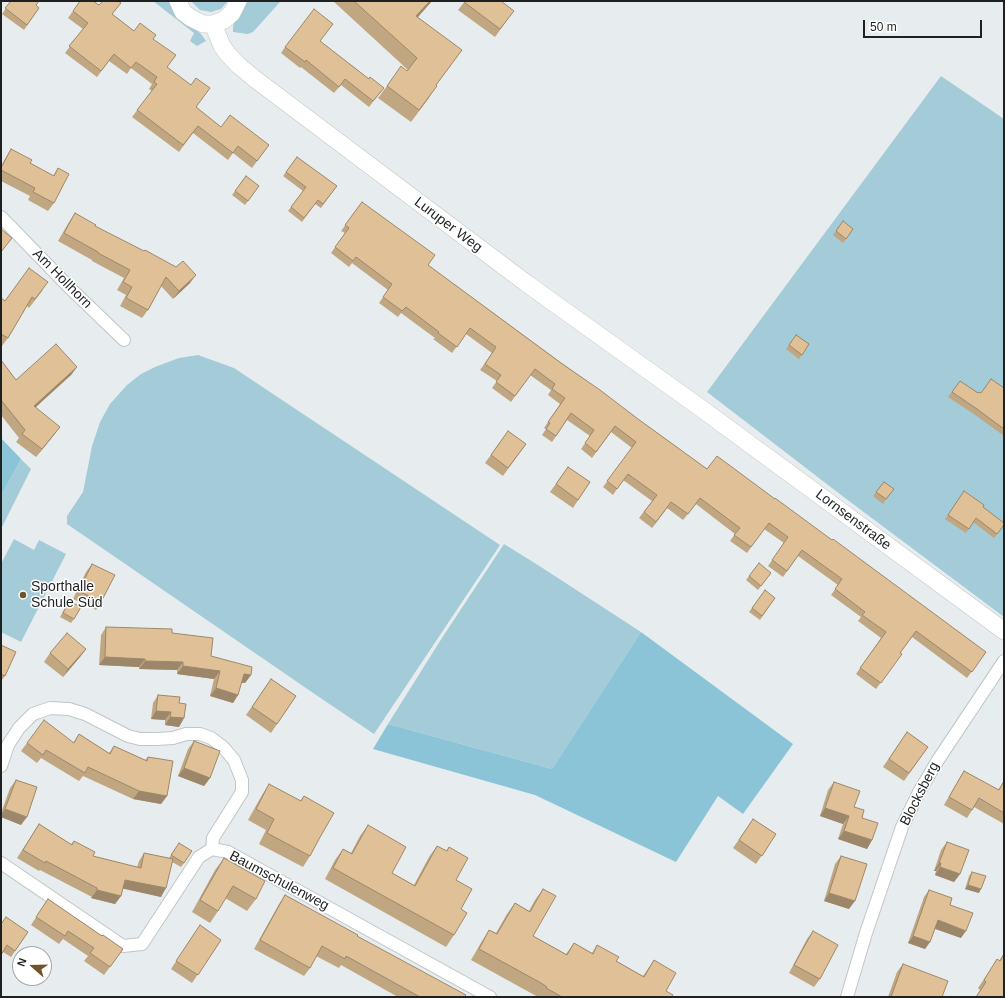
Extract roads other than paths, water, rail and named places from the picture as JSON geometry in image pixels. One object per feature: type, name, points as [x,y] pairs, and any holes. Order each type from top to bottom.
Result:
[{"type":"street","points":[[178,1],[183,12],[203,24],[213,24],[224,20],[232,13],[238,1]]},
{"type":"street","name":"Luruper Weg","points":[[213,24],[222,46],[227,53],[254,80],[526,283],[702,409]]},
{"type":"street","name":"Am Hollhorn","points":[[1,217],[71,289],[124,340]]},
{"type":"street","name":"Lornsenstraße","points":[[702,409],[1004,632]]},
{"type":"street","name":"Blocksberg","points":[[847,997],[863,942],[902,827],[919,792],[938,760],[1004,661]]},
{"type":"street","points":[[1,766],[8,745],[19,728],[33,714],[50,708],[69,709],[80,712],[128,736],[140,739],[172,738],[186,734],[200,734],[211,738],[223,746],[234,760],[242,780],[242,792],[213,838],[212,848]]},
{"type":"street","name":"Baumschulenweg","points":[[1,863],[123,946],[142,944],[199,857],[212,848],[228,852],[490,997]]},
{"type":"place","name":"Sporthalle Schule Süd","points":[[23,595]]}]
